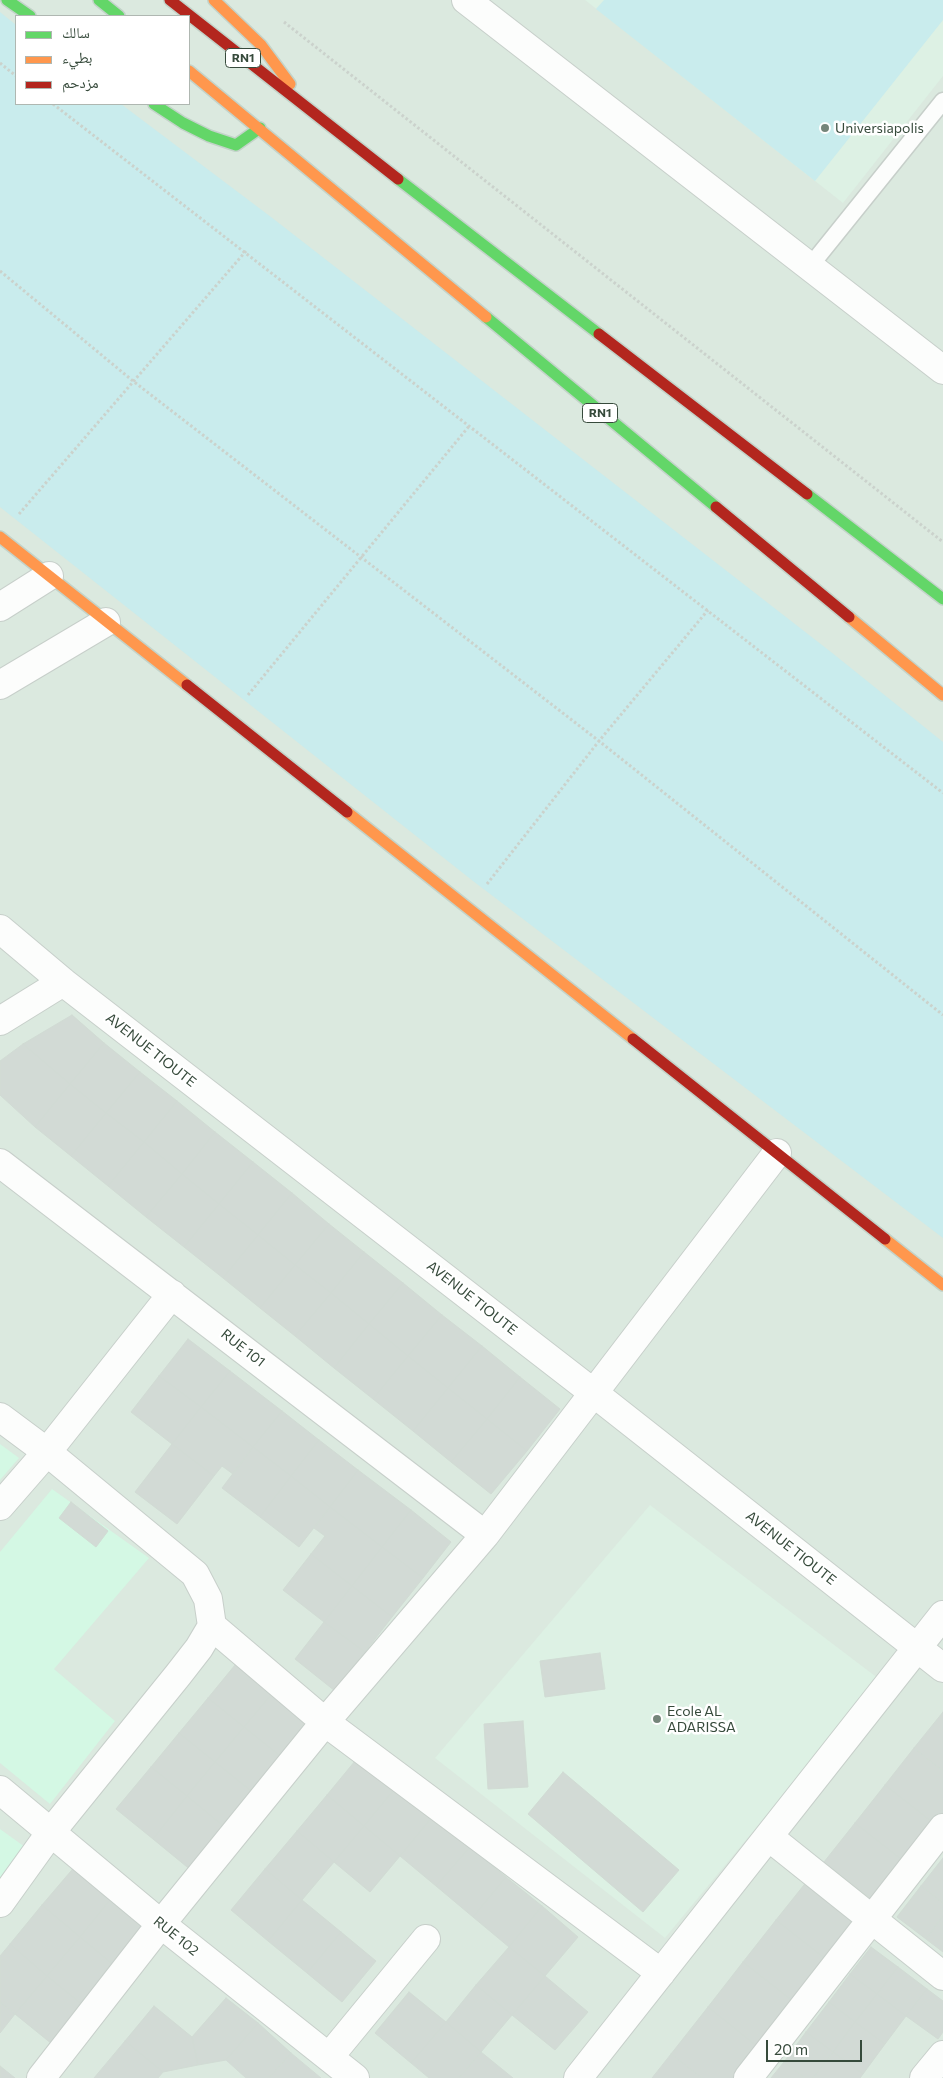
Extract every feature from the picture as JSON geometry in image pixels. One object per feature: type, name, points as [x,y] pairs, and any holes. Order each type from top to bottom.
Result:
[{"type":"main road","points":[[7,0],[29,15]]},
{"type":"main road","points":[[99,0],[118,15]]},
{"type":"main road","name":"RN1","points":[[170,0],[189,15]]},
{"type":"main road","points":[[214,0],[261,45],[297,95],[316,116]]},
{"type":"main road","name":"RN1","points":[[190,16],[316,116],[943,599]]},
{"type":"main road","name":"RN1","points":[[190,72],[260,128],[708,503],[943,695]]},
{"type":"main road","points":[[156,105],[183,123],[209,136],[236,144],[260,128]]},
{"type":"main road","points":[[0,537],[468,906],[943,1285]]},
{"type":"street","points":[[466,0],[943,370]]},
{"type":"street","points":[[0,607],[49,576]]},
{"type":"street","points":[[0,685],[106,622]]},
{"type":"street","name":"AVENUE TIOUTE","points":[[0,930],[63,982],[595,1394],[943,1668]]},
{"type":"street","points":[[0,1021],[63,982]]},
{"type":"street","points":[[42,2078],[161,1924],[325,1722],[485,1535],[595,1394],[777,1153]]},
{"type":"street","name":"RUE 101","points":[[0,1163],[485,1535]]},
{"type":"street","points":[[0,1506],[47,1452],[172,1294]]},
{"type":"street","points":[[0,1417],[47,1452],[195,1574],[208,1599],[212,1626],[199,1648],[50,1832],[0,1902]]},
{"type":"street","points":[[578,2078],[943,1615]]},
{"type":"street","points":[[212,1626],[325,1722],[660,1973]]},
{"type":"street","name":"RUE 102","points":[[0,1790],[161,1924],[356,2078]]},
{"type":"street","points":[[748,2078],[873,1921],[943,1828]]},
{"type":"street","points":[[769,1838],[943,1976]]},
{"type":"street","points":[[329,2057],[426,1939]]},
{"type":"street","points":[[924,2078],[943,2055]]},
{"type":"lane","points":[[811,266],[943,102]]},
{"type":"path","points":[[278,17],[943,542]]},
{"type":"path","points":[[0,63],[15,75]]},
{"type":"path","points":[[54,105],[246,251],[943,793]]},
{"type":"path","points":[[13,522],[246,251]]},
{"type":"path","points":[[0,271],[133,381],[599,741],[943,1015]]},
{"type":"path","points":[[229,718],[362,559],[470,425]]},
{"type":"path","points":[[468,906],[599,741],[708,610]]},
{"type":"shaded area","points":[[0,0],[943,0],[943,2078],[0,2078]]},
{"type":"shaded area","name":"Universiapolis","points":[[585,0],[943,0],[943,76],[843,203]]},
{"type":"shaded area","name":"Universiapolis","points":[[604,0],[943,0],[943,20],[815,181],[596,9]]},
{"type":"shaded area","points":[[0,12],[15,24],[15,105],[122,105],[271,217],[831,652],[943,742],[943,1238],[473,881],[0,507]]},
{"type":"shaded area","name":"Ecole AL ADARISSA","points":[[650,1505],[879,1679],[665,1938],[435,1758]]},
{"type":"sand","points":[[0,1444],[19,1458],[0,1480]]},
{"type":"sand","points":[[52,1489],[149,1558],[54,1669],[115,1721],[50,1804],[0,1763],[0,1552]]},
{"type":"sand","points":[[0,1829],[25,1847],[0,1879]]},
{"type":"building","points":[[72,1015],[104,1043],[70,1084],[23,1044]]},
{"type":"building","points":[[104,1043],[140,1072],[106,1113],[70,1084]]},
{"type":"building","points":[[23,1044],[70,1084],[35,1127],[0,1095],[0,1061]]},
{"type":"building","points":[[140,1072],[177,1101],[144,1142],[106,1113]]},
{"type":"building","points":[[70,1084],[106,1113],[71,1156],[35,1127]]},
{"type":"building","points":[[177,1101],[215,1132],[182,1174],[144,1142]]},
{"type":"building","points":[[106,1113],[144,1142],[108,1186],[71,1156]]},
{"type":"building","points":[[215,1132],[253,1162],[219,1204],[182,1174]]},
{"type":"building","points":[[144,1142],[182,1174],[146,1217],[108,1186]]},
{"type":"building","points":[[253,1162],[292,1193],[258,1235],[219,1204]]},
{"type":"building","points":[[182,1174],[219,1204],[184,1247],[146,1217]]},
{"type":"building","points":[[292,1193],[329,1224],[295,1265],[258,1235]]},
{"type":"building","points":[[219,1204],[258,1235],[223,1278],[184,1247]]},
{"type":"building","points":[[329,1224],[364,1252],[331,1293],[295,1265]]},
{"type":"building","points":[[258,1235],[295,1265],[260,1308],[223,1278]]},
{"type":"building","points":[[364,1252],[403,1283],[369,1324],[331,1293]]},
{"type":"building","points":[[295,1265],[331,1293],[295,1336],[260,1308]]},
{"type":"building","points":[[403,1283],[442,1315],[408,1356],[369,1324]]},
{"type":"building","points":[[331,1293],[369,1324],[334,1368],[295,1336]]},
{"type":"building","points":[[442,1315],[482,1346],[448,1388],[408,1356]]},
{"type":"building","points":[[369,1324],[408,1356],[373,1399],[334,1368]]},
{"type":"building","points":[[188,1339],[230,1371],[201,1407],[159,1376]]},
{"type":"building","points":[[482,1346],[520,1377],[487,1419],[448,1388]]},
{"type":"building","points":[[408,1356],[448,1388],[413,1431],[373,1399]]},
{"type":"building","points":[[230,1371],[282,1411],[253,1447],[201,1407]]},
{"type":"building","points":[[159,1376],[201,1407],[172,1444],[131,1412]]},
{"type":"building","points":[[520,1377],[560,1409],[527,1451],[487,1419]]},
{"type":"building","points":[[448,1388],[487,1419],[451,1462],[413,1431]]},
{"type":"building","points":[[201,1407],[253,1447],[233,1474],[222,1466],[214,1476],[172,1444]]},
{"type":"building","points":[[282,1411],[319,1440],[291,1476],[253,1447]]},
{"type":"building","points":[[487,1419],[527,1451],[491,1494],[451,1462]]},
{"type":"building","points":[[319,1440],[358,1470],[330,1507],[291,1476]]},
{"type":"building","points":[[172,1444],[214,1476],[177,1524],[135,1492]]},
{"type":"building","points":[[253,1447],[291,1476],[260,1517],[222,1488]]},
{"type":"building","points":[[358,1470],[411,1510],[382,1547],[330,1507]]},
{"type":"building","points":[[291,1476],[330,1507],[299,1547],[260,1517]]},
{"type":"building","points":[[71,1502],[108,1531],[96,1547],[59,1518]]},
{"type":"building","points":[[330,1507],[382,1547],[352,1586],[311,1554],[325,1536],[314,1528]]},
{"type":"building","points":[[411,1510],[451,1542],[423,1578],[382,1547]]},
{"type":"building","points":[[382,1547],[423,1578],[392,1617],[352,1586]]},
{"type":"building","points":[[311,1554],[352,1586],[324,1622],[283,1590]]},
{"type":"building","points":[[352,1586],[392,1617],[365,1652],[324,1622]]},
{"type":"building","points":[[324,1622],[365,1652],[335,1691],[295,1659]]},
{"type":"building","points":[[600,1653],[605,1689],[545,1697],[540,1661]]},
{"type":"building","points":[[240,1659],[276,1689],[244,1727],[208,1698]]},
{"type":"building","points":[[276,1689],[315,1721],[284,1759],[244,1727]]},
{"type":"building","points":[[208,1698],[244,1727],[215,1762],[179,1733]]},
{"type":"building","points":[[943,1712],[943,1771],[914,1748]]},
{"type":"building","points":[[523,1721],[528,1787],[488,1789],[484,1724]]},
{"type":"building","points":[[244,1727],[284,1759],[255,1794],[215,1762]]},
{"type":"building","points":[[179,1733],[215,1762],[187,1796],[151,1767]]},
{"type":"building","points":[[914,1748],[943,1771],[943,1816],[936,1825],[885,1785]]},
{"type":"building","points":[[360,1755],[397,1786],[364,1826],[327,1795]]},
{"type":"building","points":[[215,1762],[255,1794],[227,1829],[187,1796]]},
{"type":"building","points":[[151,1767],[187,1796],[153,1839],[116,1809]]},
{"type":"building","points":[[563,1772],[679,1870],[643,1912],[528,1814]]},
{"type":"building","points":[[885,1785],[936,1825],[906,1863],[855,1823]]},
{"type":"building","points":[[397,1786],[433,1816],[400,1856],[364,1826]]},
{"type":"building","points":[[327,1795],[364,1826],[334,1862],[297,1831]]},
{"type":"building","points":[[187,1796],[227,1829],[192,1871],[153,1839]]},
{"type":"building","points":[[433,1816],[470,1847],[436,1886],[400,1856]]},
{"type":"building","points":[[855,1823],[906,1863],[875,1902],[824,1862]]},
{"type":"building","points":[[364,1826],[400,1856],[370,1892],[334,1862]]},
{"type":"building","points":[[297,1831],[334,1862],[302,1900],[265,1869]]},
{"type":"building","points":[[470,1847],[506,1877],[473,1917],[436,1886]]},
{"type":"building","points":[[943,1858],[943,1903],[921,1886]]},
{"type":"building","points":[[77,1864],[114,1895],[80,1937],[42,1905]]},
{"type":"building","points":[[265,1869],[302,1900],[268,1941],[231,1910]]},
{"type":"building","points":[[506,1877],[542,1906],[509,1947],[473,1917]]},
{"type":"building","points":[[808,1880],[859,1920],[827,1960],[776,1920]]},
{"type":"building","points":[[921,1886],[943,1903],[943,1916],[926,1939],[897,1917]]},
{"type":"building","points":[[114,1895],[151,1925],[116,1967],[80,1937]]},
{"type":"building","points":[[302,1900],[341,1932],[307,1973],[268,1941]]},
{"type":"building","points":[[42,1905],[80,1937],[47,1976],[10,1944]]},
{"type":"building","points":[[542,1906],[578,1937],[545,1976],[509,1947]]},
{"type":"building","points":[[943,1916],[943,1952],[926,1939]]},
{"type":"building","points":[[776,1920],[827,1960],[794,2002],[743,1962]]},
{"type":"building","points":[[341,1932],[376,1961],[342,2002],[307,1973]]},
{"type":"building","points":[[80,1937],[116,1967],[84,2006],[47,1976]]},
{"type":"building","points":[[10,1944],[47,1976],[15,2014],[0,2002],[0,1956]]},
{"type":"building","points":[[509,1947],[545,1976],[512,2015],[476,1985]]},
{"type":"building","points":[[871,1947],[898,1967],[877,1994],[850,1974]]},
{"type":"building","points":[[743,1962],[794,2002],[758,2047],[708,2007]]},
{"type":"building","points":[[898,1967],[927,1989],[906,2016],[877,1994]]},
{"type":"building","points":[[850,1974],[877,1994],[855,2022],[829,2002]]},
{"type":"building","points":[[47,1976],[84,2006],[52,2044],[15,2014]]},
{"type":"building","points":[[545,1976],[588,2012],[555,2050],[512,2015]]},
{"type":"building","points":[[476,1985],[512,2015],[481,2052],[446,2022]]},
{"type":"building","points":[[927,1989],[943,2001],[943,2032],[938,2039],[906,2016]]},
{"type":"building","points":[[409,1992],[446,2022],[411,2063],[375,2033]]},
{"type":"building","points":[[877,1994],[906,2016],[885,2044],[855,2022]]},
{"type":"building","points":[[226,1998],[258,2023],[226,2060],[198,2065],[192,2037]]},
{"type":"building","points":[[0,2002],[15,2014],[0,2033]]},
{"type":"building","points":[[829,2002],[855,2022],[833,2052],[806,2032]]},
{"type":"building","points":[[154,2006],[192,2037],[198,2065],[163,2072],[125,2041]]},
{"type":"building","points":[[708,2007],[758,2047],[734,2078],[702,2078],[671,2054]]},
{"type":"building","points":[[446,2022],[481,2052],[459,2078],[429,2078],[411,2063]]},
{"type":"building","points":[[855,2022],[885,2044],[863,2074],[833,2052]]},
{"type":"building","points":[[258,2023],[291,2053],[269,2078],[246,2078],[226,2060]]},
{"type":"building","points":[[806,2032],[833,2052],[813,2078],[805,2078],[784,2062]]},
{"type":"building","points":[[125,2041],[163,2072],[158,2078],[94,2078]]},
{"type":"building","points":[[481,2052],[513,2078],[459,2078]]},
{"type":"building","points":[[833,2052],[863,2074],[860,2078],[813,2078]]},
{"type":"building","points":[[291,2053],[321,2078],[269,2078]]},
{"type":"building","points":[[671,2054],[702,2078],[652,2078]]},
{"type":"building","points":[[784,2062],[805,2078],[771,2078]]},
{"type":"building","points":[[0,2066],[15,2078],[0,2078]]},
{"type":"traffic: fast","points":[[7,0],[29,15]]},
{"type":"traffic: fast","points":[[99,0],[118,15]]},
{"type":"traffic: fast","points":[[156,105],[183,123],[209,136],[236,145],[260,128]]},
{"type":"traffic: fast","points":[[398,179],[599,334]]},
{"type":"traffic: fast","points":[[486,317],[716,507]]},
{"type":"traffic: fast","points":[[807,494],[943,599]]},
{"type":"traffic: slow","points":[[214,0],[261,45],[290,84]]},
{"type":"traffic: slow","points":[[190,72],[486,317]]},
{"type":"traffic: slow","points":[[0,537],[187,685]]},
{"type":"traffic: slow","points":[[849,617],[943,695]]},
{"type":"traffic: slow","points":[[347,812],[633,1039]]},
{"type":"traffic: slow","points":[[885,1239],[943,1285]]},
{"type":"traffic: jam","points":[[170,0],[189,15]]},
{"type":"traffic: jam","points":[[190,16],[398,179]]},
{"type":"traffic: jam","points":[[599,334],[807,494]]},
{"type":"traffic: jam","points":[[716,507],[849,617]]},
{"type":"traffic: jam","points":[[187,685],[347,812]]},
{"type":"traffic: jam","points":[[633,1039],[885,1239]]},
{"type":"place","name":"Universiapolis","points":[[825,128]]},
{"type":"place","name":"Ecole AL ADARISSA","points":[[657,1719]]}]
